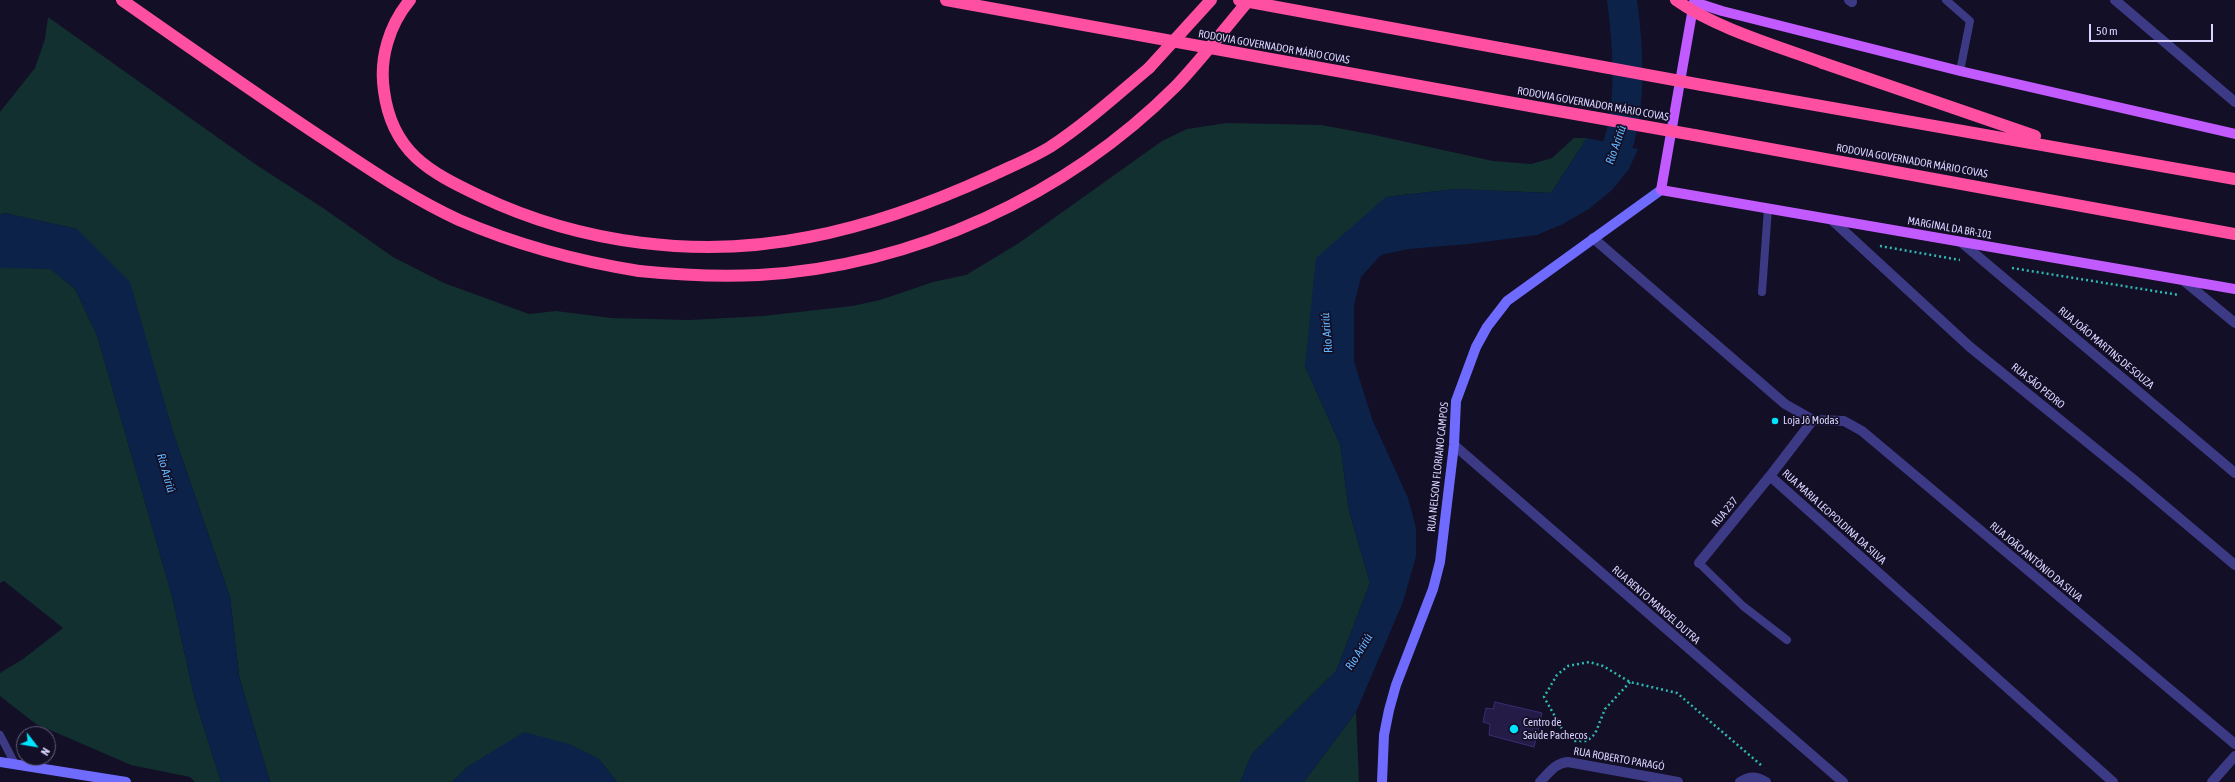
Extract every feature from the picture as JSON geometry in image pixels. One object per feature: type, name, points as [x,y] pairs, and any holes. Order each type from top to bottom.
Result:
[{"type":"highway","points":[[122,0],[265,100],[391,183],[424,202],[472,225],[528,246],[602,265],[639,271],[718,276],[801,271],[882,255],[961,229],[1035,192],[1105,147],[1176,85],[1249,0]]},
{"type":"highway","points":[[410,0],[397,18],[390,33],[384,60],[382,83],[385,100],[394,126],[405,146],[416,159],[444,179],[525,215],[594,234],[664,245],[736,246],[807,238],[878,220],[945,197],[1048,148],[1080,125],[1149,68],[1211,0]]},
{"type":"highway","name":"RODOVIA GOVERNADOR MÁRIO COVAS","points":[[946,0],[2235,234]]},
{"type":"highway","points":[[1239,0],[1702,85],[2070,148],[2235,179]]},
{"type":"highway","points":[[1676,0],[1686,7],[1731,28],[1823,63],[2070,148]]},
{"type":"main road","points":[[1661,190],[1694,1],[1722,11],[1960,71],[2235,134]]},
{"type":"main road","name":"MARGINAL DA BR-101","points":[[1661,190],[2235,289]]},
{"type":"main road","name":"RUA NELSON FLORIANO CAMPOS","points":[[1382,782],[1384,735],[1389,710],[1400,674],[1433,589],[1440,562],[1454,445],[1456,402],[1465,374],[1487,327],[1507,301],[1661,190]]},
{"type":"main road","points":[[0,762],[126,782]]},
{"type":"street","points":[[2115,0],[2181,58],[2235,102]]},
{"type":"street","name":"RUA SÃO PEDRO","points":[[1832,220],[1970,347],[2134,480],[2235,565]]},
{"type":"street","points":[[1593,238],[1785,404],[1813,420]]},
{"type":"street","name":"RUA JOÃO MARTINS DE SOUZA","points":[[1961,242],[2235,473]]},
{"type":"street","points":[[2184,281],[2235,323]]},
{"type":"street","name":"RUA MARIA LEOPOLDINA DA SILVA","points":[[1813,420],[1770,476],[2113,782]]},
{"type":"street","name":"RUA JOÃO ANTÔNIO DA SILVA","points":[[1813,420],[1844,421],[1862,432],[2235,744]]},
{"type":"street","name":"RUA BENTO MANOEL DUTRA","points":[[1454,445],[1843,782]]},
{"type":"street","name":"RUA 237","points":[[1699,563],[1770,476]]},
{"type":"street","points":[[2212,782],[2235,756]]},
{"type":"street","name":"RUA ROBERTO PARAGÓ","points":[[1540,782],[1554,767],[1560,763],[1568,762],[1678,782]]},
{"type":"street","points":[[1745,779],[1757,777],[1766,782]]},
{"type":"lane","points":[[1946,0],[1970,21],[1960,71]]},
{"type":"lane","points":[[1762,292],[1768,208]]},
{"type":"lane","points":[[1699,563],[1743,606],[1787,640]]},
{"type":"lane","points":[[0,735],[15,764]]},
{"type":"path","points":[[1873,243],[1880,246],[1965,260]]},
{"type":"path","points":[[1988,264],[2183,296]]},
{"type":"path","points":[[1630,682],[1605,709],[1596,734],[1587,742],[1574,741],[1562,729],[1544,697],[1557,675],[1568,666],[1589,662],[1603,666],[1630,682],[1677,693],[1762,767]]},
{"type":"green space","points":[[48,17],[255,164],[323,208],[393,257],[444,283],[529,314],[556,311],[611,318],[689,320],[763,316],[852,306],[880,300],[933,282],[966,275],[1019,243],[1162,141],[1187,129],[1227,123],[1321,125],[1370,134],[1493,161],[1531,164],[1552,158],[1574,138],[1587,138],[1551,193],[1455,189],[1386,197],[1305,366],[1340,444],[1349,511],[1370,583],[1336,671],[1252,754],[1240,782],[617,782],[598,758],[470,765],[452,782],[270,782],[239,676],[230,597],[174,435],[157,378],[77,229],[4,213],[0,215],[0,112],[35,68],[45,39]]},
{"type":"green space","points":[[3,266],[51,269],[75,289],[97,335],[172,596],[194,696],[221,782],[195,782],[190,777],[131,765],[56,733],[56,726],[41,726],[36,724],[0,696],[0,673],[23,659],[63,628],[4,581],[0,583],[0,268]]},
{"type":"green space","points":[[1356,712],[1359,782],[1304,782],[1306,779]]},
{"type":"water","points":[[1587,138],[1638,149],[1629,169],[1612,190],[1589,209],[1563,224],[1537,235],[1468,244],[1408,249],[1381,255],[1361,277],[1354,305],[1354,361],[1372,419],[1408,498],[1416,528],[1416,556],[1403,602],[1356,712],[1304,782],[1240,782],[1252,754],[1336,671],[1370,583],[1349,511],[1340,444],[1305,366],[1316,258],[1386,197],[1455,189],[1551,193]]},
{"type":"water","points":[[4,213],[77,229],[130,282],[174,435],[230,597],[239,676],[270,782],[221,782],[194,696],[172,596],[97,335],[75,289],[51,269],[0,268],[0,215]]},
{"type":"water","points":[[524,732],[569,744],[598,758],[617,782],[452,782],[470,765]]},
{"type":"building","name":"Centro de Saúde Pachecos","points":[[1495,702],[1542,713],[1534,747],[1489,735],[1490,724],[1483,722],[1486,708],[1493,709]]},
{"type":"waterway","name":"Rio Aririú","points":[[1598,180],[1610,163],[1619,142],[1624,119],[1628,69],[1622,0]]},
{"type":"place","name":"Loja Jô Modas","points":[[1775,421]]},
{"type":"place","name":"Centro de Saúde Pachecos","points":[[1514,729]]}]
